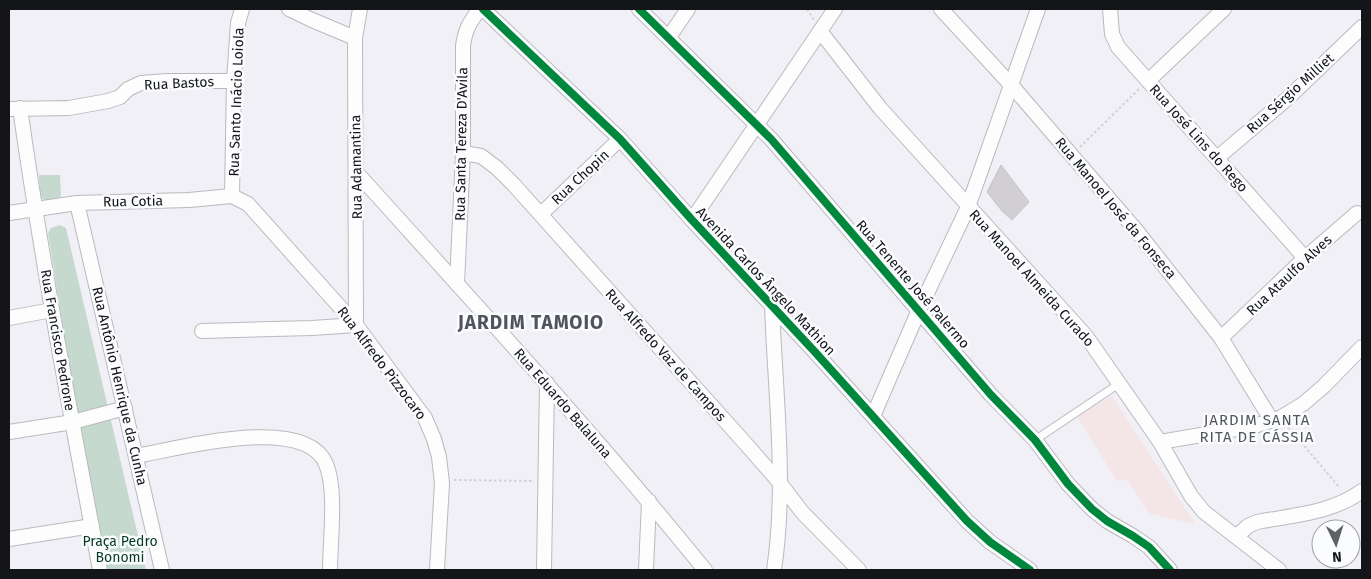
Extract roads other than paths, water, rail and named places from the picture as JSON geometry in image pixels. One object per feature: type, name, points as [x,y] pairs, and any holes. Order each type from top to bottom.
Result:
[{"type":"street","name":"Rua Santo Inácio Loiola","points":[[232,196],[234,81],[238,23],[242,9]]},
{"type":"street","points":[[289,9],[355,38]]},
{"type":"street","name":"Rua Adamantina","points":[[356,325],[355,38],[360,9]]},
{"type":"street","name":"Avenida Carlos Ângelo Mathion","points":[[482,9],[620,139],[967,521],[990,542],[1030,570]]},
{"type":"street","name":"Rua Santa Tereza D'Avila","points":[[457,284],[463,153],[463,46],[465,31],[469,23],[482,9]]},
{"type":"street","name":"Rua Tenente José Palermo","points":[[639,9],[771,139],[991,395],[1035,440],[1068,484],[1092,509],[1107,521],[1149,547],[1170,570]]},
{"type":"street","points":[[669,37],[688,9]]},
{"type":"street","points":[[692,220],[835,9]]},
{"type":"street","name":"Rua Manoel José da Fonseca","points":[[941,9],[1012,86],[1136,230],[1221,338],[1276,419]]},
{"type":"street","points":[[873,416],[919,310],[968,207],[1038,9]]},
{"type":"street","name":"Rua José Lins do Rego","points":[[1110,9],[1112,34],[1118,47],[1306,258]]},
{"type":"street","points":[[1148,81],[1224,9]]},
{"type":"street","name":"Rua Sérgio Milliet","points":[[1217,158],[1288,98],[1362,27]]},
{"type":"street","name":"Rua Manoel Almeida Curado","points":[[820,31],[880,108],[1086,336],[1160,442],[1191,496],[1204,512],[1217,524],[1237,536],[1279,570]]},
{"type":"street","name":"Rua Bastos","points":[[14,108],[69,108],[108,101],[120,97],[128,89],[141,83],[234,81]]},
{"type":"street","name":"Rua Francisco Pedrone","points":[[14,108],[100,570]]},
{"type":"street","name":"Rua Chopin","points":[[541,214],[620,139]]},
{"type":"street","name":"Rua Alfredo Vaz de Campos","points":[[463,153],[481,156],[497,168],[541,214],[780,483],[802,512],[859,570]]},
{"type":"street","name":"Rua Eduardo Balaluna","points":[[356,173],[547,384],[649,501],[705,570]]},
{"type":"street","name":"Rua Cotia","points":[[9,213],[77,203],[189,200],[232,196]]},
{"type":"street","name":"Rua Alfredo Pizzocaro","points":[[232,196],[248,204],[337,302],[425,418],[439,457],[442,483],[437,570]]},
{"type":"street","name":"Rua Antônio Henrique da Cunha","points":[[77,203],[162,570]]},
{"type":"street","name":"Rua Ataulfo Alves","points":[[1221,338],[1357,213]]},
{"type":"street","points":[[337,302],[345,295],[357,278]]},
{"type":"street","points":[[772,305],[780,483],[774,570]]},
{"type":"street","points":[[9,318],[52,310]]},
{"type":"street","points":[[202,331],[356,325]]},
{"type":"street","points":[[1160,442],[1254,426],[1276,419],[1303,404],[1324,386],[1362,347]]},
{"type":"street","points":[[544,570],[547,384]]},
{"type":"street","points":[[9,432],[73,422],[125,408]]},
{"type":"street","points":[[136,456],[247,436],[283,438],[306,444],[323,457],[332,488],[330,570]]},
{"type":"street","points":[[1237,536],[1248,526],[1257,522],[1322,510],[1350,500],[1362,490]]},
{"type":"street","points":[[646,570],[649,501]]},
{"type":"street","points":[[9,539],[92,526]]},
{"type":"lane","points":[[1035,440],[1120,383]]},
{"type":"district","name":"JARDIM TAMOIO","points":[[531,322]]},
{"type":"district","name":"JARDIM SANTA RITA DE CÁSSIA","points":[[1257,428]]},
{"type":"park label","name":"Praça Pedro Bonomi","points":[[120,550]]}]
